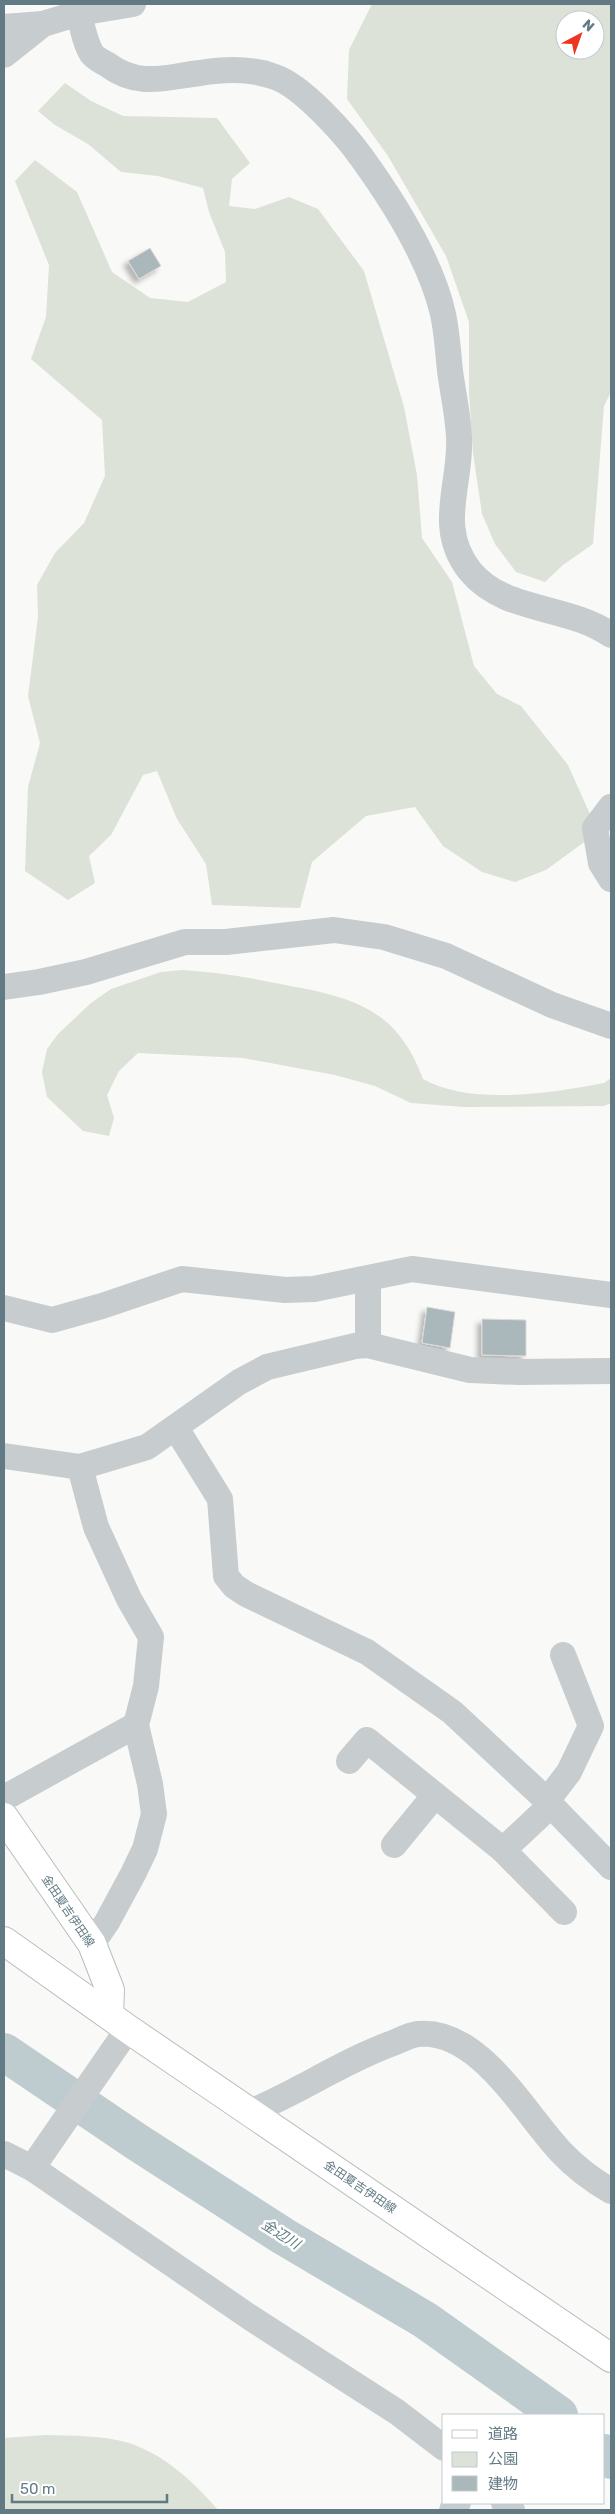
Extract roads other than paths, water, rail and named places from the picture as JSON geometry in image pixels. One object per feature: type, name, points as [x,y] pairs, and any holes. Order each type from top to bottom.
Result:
[{"type":"main road","name":"金田夏吉伊田線","points":[[4,1817],[92,1944],[110,1990],[119,2029]]},
{"type":"main road","name":"金田夏吉伊田線","points":[[4,1941],[119,2029],[250,2112],[611,2358]]},
{"type":"street","points":[[4,27],[43,24],[79,13],[133,4]]},
{"type":"street","points":[[79,13],[93,55],[115,71],[137,78],[167,80],[199,73],[227,70],[256,71],[277,77],[295,87],[358,153],[411,236],[425,264],[443,313],[459,439],[450,513],[457,547],[465,562],[488,589],[543,610],[583,621],[611,635]]},
{"type":"street","points":[[4,54],[43,24]]},
{"type":"street","points":[[611,807],[595,828],[601,863],[611,879]]},
{"type":"street","points":[[4,987],[86,972],[185,942],[226,942],[334,930],[384,937],[446,956],[552,1005],[611,1026]]},
{"type":"street","points":[[4,1308],[52,1320],[102,1306],[182,1279],[285,1290],[314,1288],[412,1269],[611,1295]]},
{"type":"street","points":[[368,1279],[368,1345]]},
{"type":"street","points":[[4,1456],[80,1468],[147,1447],[238,1382],[267,1367],[355,1346],[368,1345],[470,1370],[519,1372],[611,1371]]},
{"type":"street","points":[[176,1428],[220,1499],[226,1576],[234,1586],[246,1594],[367,1652],[412,1682],[452,1712],[549,1803],[611,1867]]},
{"type":"street","points":[[80,1468],[96,1527],[128,1598],[151,1637],[146,1686],[136,1725],[150,1784],[154,1814],[145,1849],[107,1922],[92,1944]]},
{"type":"street","points":[[503,1850],[549,1803],[569,1772],[591,1726],[563,1655]]},
{"type":"street","points":[[4,1798],[136,1725]]},
{"type":"street","points":[[349,1761],[367,1740],[503,1850],[564,1912]]},
{"type":"street","points":[[394,1845],[435,1795]]},
{"type":"street","points":[[38,2159],[119,2029]]},
{"type":"street","points":[[250,2112],[278,2100],[375,2049],[417,2034],[446,2036],[481,2058],[560,2152],[586,2176],[611,2192]]},
{"type":"street","points":[[4,2154],[38,2159],[251,2318],[397,2412],[442,2446]]},
{"type":"waterway","name":"金辺川","points":[[4,2052],[137,2142],[283,2236],[425,2320],[558,2414]]},
{"type":"waterway","name":"金辺川","points":[[605,2454],[611,2460]]}]
